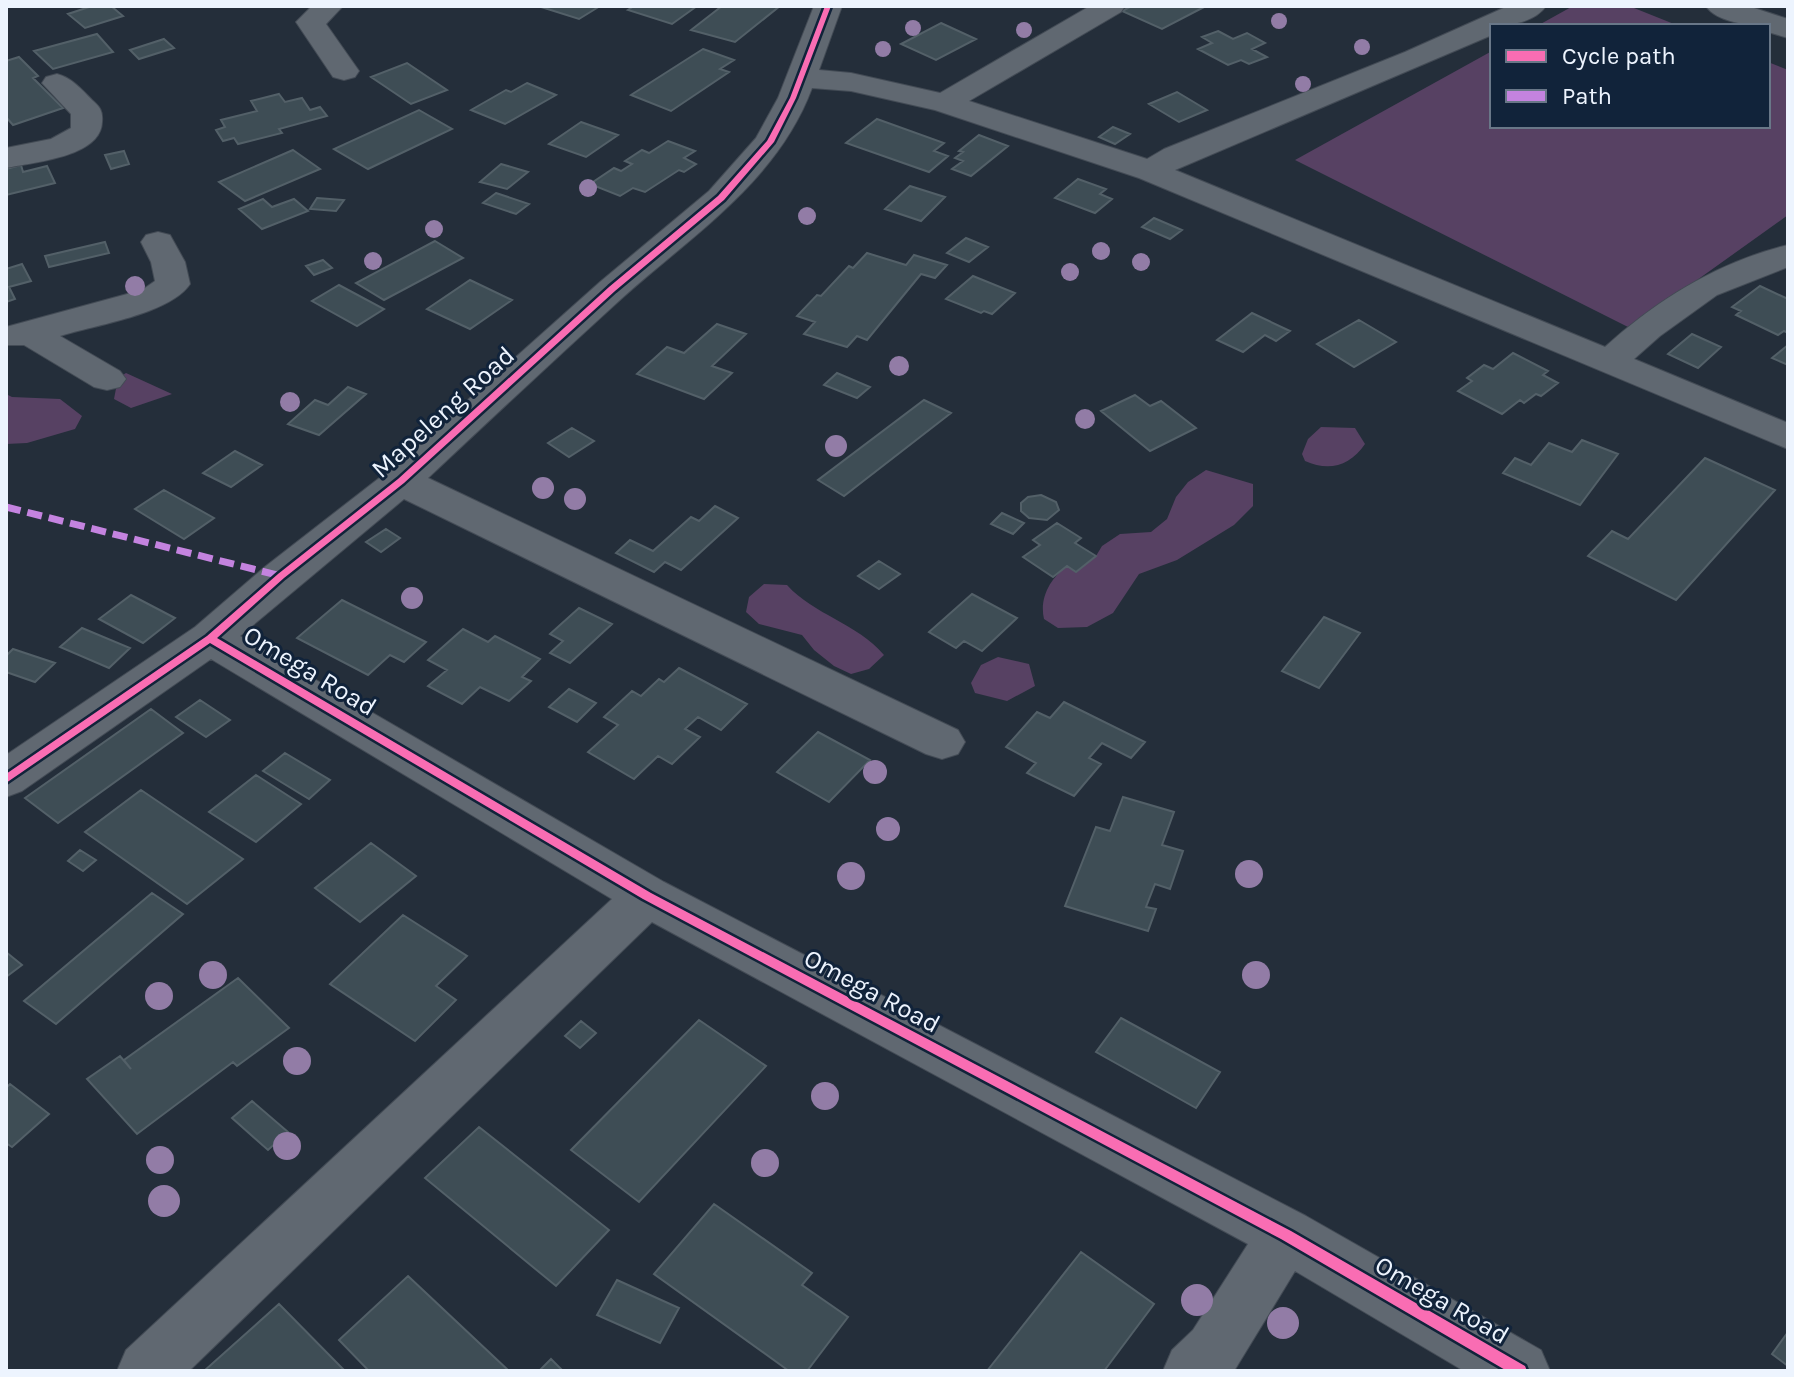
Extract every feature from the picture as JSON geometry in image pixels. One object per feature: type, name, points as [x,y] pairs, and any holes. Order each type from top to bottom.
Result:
[{"type":"street","points":[[329,6],[310,22],[344,71]]},
{"type":"street","name":"Mapeleng Road","points":[[6,779],[210,638],[281,576],[401,481],[612,289],[721,198],[770,142],[793,98],[828,6]]},
{"type":"street","points":[[944,103],[1111,6]]},
{"type":"street","points":[[1492,24],[1532,6]]},
{"type":"street","points":[[1720,6],[1788,29]]},
{"type":"street","points":[[1150,171],[1175,156],[1490,25]]},
{"type":"street","points":[[799,78],[851,82],[944,103],[1150,171],[1788,437]]},
{"type":"street","points":[[6,158],[61,147],[86,132],[87,112],[57,83]]},
{"type":"street","points":[[18,335],[154,297],[173,284],[168,262],[158,242]]},
{"type":"street","points":[[1611,361],[1647,328],[1705,288],[1782,262]]},
{"type":"street","points":[[18,335],[107,379]]},
{"type":"street","points":[[401,481],[942,742]]},
{"type":"street","name":"Omega Road","points":[[210,638],[647,896],[1286,1235],[1520,1371]]},
{"type":"street","points":[[147,1371],[647,896]]},
{"type":"street","points":[[1193,1371],[1214,1350],[1286,1235]]},
{"type":"shaded area","points":[[1573,6],[1629,6],[1674,24],[1541,24]]},
{"type":"shaded area","points":[[1490,52],[1490,128],[1770,128],[1770,63],[1788,70],[1788,215],[1630,328],[1295,160]]},
{"type":"shaded area","points":[[126,373],[172,394],[131,408],[114,399],[118,378]]},
{"type":"shaded area","points":[[6,394],[12,397],[60,399],[82,416],[75,429],[27,443],[6,444]]},
{"type":"shaded area","points":[[1321,427],[1355,428],[1365,444],[1353,457],[1338,465],[1322,466],[1305,461],[1302,454],[1308,439]]},
{"type":"shaded area","points":[[1206,470],[1253,484],[1253,506],[1234,525],[1177,560],[1139,574],[1113,613],[1087,627],[1058,628],[1044,619],[1045,596],[1051,582],[1061,571],[1067,566],[1077,571],[1096,556],[1102,546],[1120,534],[1151,532],[1167,519],[1176,497],[1188,482]]},
{"type":"shaded area","points":[[764,584],[787,585],[810,604],[861,635],[884,655],[869,669],[851,674],[834,666],[814,650],[802,635],[759,624],[746,612],[749,597]]},
{"type":"shaded area","points":[[998,657],[1029,664],[1035,686],[1007,701],[975,693],[971,683],[981,665]]},
{"type":"building","points":[[92,6],[111,6],[123,16],[85,28],[68,14]]},
{"type":"building","points":[[538,6],[600,6],[579,19]]},
{"type":"building","points":[[634,6],[697,6],[672,24],[628,10]]},
{"type":"building","points":[[722,6],[780,6],[735,42],[691,30]]},
{"type":"building","points":[[1132,6],[1206,6],[1162,29],[1122,11]]},
{"type":"building","points":[[941,23],[976,39],[936,60],[901,44]]},
{"type":"building","points":[[1218,31],[1233,39],[1247,33],[1265,43],[1252,49],[1267,57],[1249,64],[1241,60],[1228,65],[1198,49],[1212,43],[1202,37]]},
{"type":"building","points":[[97,34],[113,52],[53,69],[34,51]]},
{"type":"building","points":[[164,39],[174,48],[139,59],[130,50]]},
{"type":"building","points":[[703,49],[734,60],[720,69],[729,72],[671,111],[631,95]]},
{"type":"building","points":[[19,57],[38,76],[33,78],[63,108],[13,125],[6,117],[6,61]]},
{"type":"building","points":[[407,63],[447,90],[411,104],[371,77]]},
{"type":"building","points":[[527,83],[556,95],[505,124],[471,110],[506,90],[511,92]]},
{"type":"building","points":[[1177,92],[1207,110],[1179,122],[1149,104]]},
{"type":"building","points":[[279,94],[285,102],[302,98],[310,110],[320,107],[327,116],[279,129],[282,133],[238,144],[234,138],[223,141],[216,130],[225,127],[221,120],[257,111],[251,101]]},
{"type":"building","points":[[419,110],[452,129],[368,169],[334,149]]},
{"type":"building","points":[[877,119],[944,143],[934,151],[948,156],[929,172],[846,143]]},
{"type":"building","points":[[581,122],[618,135],[586,157],[549,144]]},
{"type":"building","points":[[1113,127],[1130,134],[1115,144],[1099,137]]},
{"type":"building","points":[[979,135],[1008,146],[971,176],[952,169],[963,161],[955,158],[963,152],[959,151]]},
{"type":"building","points":[[668,141],[695,151],[684,158],[696,164],[684,172],[679,170],[645,192],[633,188],[620,196],[590,184],[614,168],[621,171],[632,164],[625,161],[642,150],[649,153]]},
{"type":"building","points":[[293,150],[320,169],[245,201],[219,182]]},
{"type":"building","points":[[124,151],[129,164],[111,169],[105,155]]},
{"type":"building","points":[[501,164],[528,172],[507,189],[480,182]]},
{"type":"building","points":[[21,165],[23,172],[47,166],[55,183],[6,195],[6,169]]},
{"type":"building","points":[[1078,179],[1106,189],[1100,194],[1112,199],[1095,213],[1055,198]]},
{"type":"building","points":[[910,186],[945,197],[921,221],[885,209]]},
{"type":"building","points":[[496,193],[529,204],[516,214],[483,203]]},
{"type":"building","points":[[317,198],[344,200],[336,211],[310,209]]},
{"type":"building","points":[[263,199],[272,207],[294,199],[308,211],[262,229],[239,209]]},
{"type":"building","points":[[1154,218],[1182,230],[1170,239],[1142,227]]},
{"type":"building","points":[[966,238],[988,247],[969,262],[947,253]]},
{"type":"building","points":[[435,241],[463,258],[384,300],[356,283]]},
{"type":"building","points":[[105,242],[109,253],[49,267],[45,256]]},
{"type":"building","points":[[867,253],[906,265],[914,255],[947,265],[935,278],[921,274],[867,340],[857,336],[847,347],[804,334],[815,322],[797,316]]},
{"type":"building","points":[[323,260],[332,268],[314,275],[306,266]]},
{"type":"building","points":[[22,264],[31,281],[9,287],[15,299],[6,302],[6,269]]},
{"type":"building","points":[[973,276],[1015,293],[992,314],[981,313],[946,299]]},
{"type":"building","points":[[470,280],[512,300],[470,329],[427,309]]},
{"type":"building","points":[[339,285],[384,309],[357,326],[312,301]]},
{"type":"building","points":[[1760,286],[1788,299],[1788,333],[1784,331],[1778,335],[1736,315],[1741,311],[1732,307]]},
{"type":"building","points":[[1252,313],[1290,331],[1276,341],[1265,335],[1243,352],[1217,340]]},
{"type":"building","points":[[1359,320],[1396,342],[1354,367],[1317,344]]},
{"type":"building","points":[[717,324],[746,334],[712,366],[732,373],[704,399],[637,374],[667,347],[684,353]]},
{"type":"building","points":[[1692,334],[1721,347],[1698,368],[1668,354]]},
{"type":"building","points":[[1788,345],[1788,365],[1772,358]]},
{"type":"building","points":[[1513,353],[1548,371],[1543,375],[1558,383],[1541,396],[1536,394],[1524,403],[1520,400],[1502,414],[1458,391],[1472,381],[1467,378],[1484,365],[1493,369]]},
{"type":"building","points":[[837,373],[870,387],[857,398],[824,385]]},
{"type":"building","points":[[348,387],[366,394],[319,435],[288,424],[315,400],[328,405]]},
{"type":"building","points":[[1135,395],[1150,406],[1161,401],[1196,428],[1150,451],[1101,411]]},
{"type":"building","points":[[924,400],[951,413],[844,496],[818,480]]},
{"type":"building","points":[[572,428],[594,441],[569,457],[548,443]]},
{"type":"building","points":[[1582,440],[1618,454],[1580,505],[1503,473],[1515,458],[1531,465],[1549,443],[1572,452]]},
{"type":"building","points":[[235,451],[262,465],[231,487],[203,473]]},
{"type":"building","points":[[1705,458],[1775,490],[1676,600],[1588,556],[1612,531],[1628,539]]},
{"type":"building","points":[[164,490],[214,518],[184,539],[135,509]]},
{"type":"building","points":[[1041,495],[1056,502],[1059,510],[1047,520],[1029,518],[1021,511],[1021,503],[1028,497]]},
{"type":"building","points":[[715,506],[738,518],[681,570],[665,562],[654,572],[616,553],[630,540],[653,551],[691,517],[699,521]]},
{"type":"building","points":[[1002,513],[1024,523],[1013,534],[991,524]]},
{"type":"building","points":[[1057,523],[1081,538],[1075,543],[1096,556],[1076,572],[1067,566],[1053,577],[1023,557],[1040,545],[1033,540]]},
{"type":"building","points":[[386,529],[400,538],[381,552],[366,542]]},
{"type":"building","points":[[879,561],[900,574],[879,589],[858,576]]},
{"type":"building","points":[[972,594],[1017,618],[982,651],[964,641],[956,648],[929,632]]},
{"type":"building","points":[[131,595],[175,618],[143,643],[99,619]]},
{"type":"building","points":[[342,600],[426,642],[404,662],[390,655],[368,675],[297,638]]},
{"type":"building","points":[[579,608],[612,624],[570,663],[550,653],[563,641],[550,634]]},
{"type":"building","points":[[1324,617],[1360,633],[1319,688],[1282,671]]},
{"type":"building","points":[[82,628],[130,648],[109,668],[60,647]]},
{"type":"building","points":[[463,629],[488,642],[495,636],[540,659],[522,677],[531,681],[509,701],[480,687],[462,704],[428,686],[447,670],[428,660]]},
{"type":"building","points":[[13,649],[55,663],[35,682],[6,672],[6,656]]},
{"type":"building","points":[[679,668],[747,704],[721,730],[698,717],[685,729],[700,737],[672,764],[658,756],[634,779],[588,752],[618,725],[604,717],[632,691],[641,696],[659,679],[664,682]]},
{"type":"building","points":[[569,689],[596,703],[577,722],[549,707]]},
{"type":"building","points":[[200,700],[230,720],[206,737],[176,717]]},
{"type":"building","points":[[1064,702],[1145,742],[1131,758],[1102,743],[1089,758],[1101,764],[1074,796],[1027,773],[1036,763],[1006,747],[1037,712],[1050,718]]},
{"type":"building","points":[[151,709],[183,733],[58,823],[25,798]]},
{"type":"building","points":[[818,732],[870,760],[829,802],[777,772]]},
{"type":"building","points":[[285,753],[330,780],[309,799],[263,771]]},
{"type":"building","points":[[256,775],[301,804],[256,842],[209,812]]},
{"type":"building","points":[[141,790],[243,859],[187,904],[85,832]]},
{"type":"building","points":[[1123,797],[1174,812],[1162,845],[1183,851],[1170,889],[1155,884],[1146,907],[1156,909],[1148,931],[1065,906],[1096,827],[1110,831]]},
{"type":"building","points":[[371,843],[416,876],[360,922],[315,888]]},
{"type":"building","points":[[80,850],[96,860],[83,871],[68,861]]},
{"type":"building","points":[[152,893],[183,914],[56,1024],[24,1001]]},
{"type":"building","points":[[403,915],[467,956],[436,986],[456,1000],[415,1041],[330,984]]},
{"type":"building","points":[[6,952],[22,965],[6,977]]},
{"type":"building","points":[[238,978],[289,1028],[237,1066],[233,1062],[137,1134],[87,1079],[120,1056],[131,1069],[124,1060]]},
{"type":"building","points":[[1121,1018],[1220,1072],[1196,1108],[1096,1052]]},
{"type":"building","points":[[699,1020],[766,1066],[639,1202],[571,1150]]},
{"type":"building","points":[[581,1021],[596,1033],[580,1048],[565,1036]]},
{"type":"building","points":[[10,1084],[49,1114],[12,1147],[6,1143],[6,1088]]},
{"type":"building","points":[[252,1101],[288,1132],[268,1150],[232,1118]]},
{"type":"building","points":[[479,1127],[609,1230],[556,1286],[425,1178]]},
{"type":"building","points":[[714,1204],[812,1273],[802,1285],[848,1317],[807,1371],[789,1371],[654,1274]]},
{"type":"building","points":[[1081,1252],[1154,1304],[1104,1371],[987,1371]]},
{"type":"building","points":[[408,1276],[509,1371],[369,1371],[339,1340]]},
{"type":"building","points":[[617,1280],[679,1308],[660,1343],[597,1315]]},
{"type":"building","points":[[279,1304],[345,1371],[204,1371]]},
{"type":"building","points":[[1788,1332],[1788,1366],[1772,1354]]},
{"type":"building","points":[[551,1359],[563,1371],[539,1371]]},
{"type":"marked path","points":[[6,507],[281,576]]},
{"type":"cycle path","points":[[6,779],[210,638],[281,576],[401,481],[612,289],[721,198],[770,142],[793,98],[828,6]]},
{"type":"cycle path","points":[[210,638],[647,896],[1286,1235],[1520,1371]]}]
